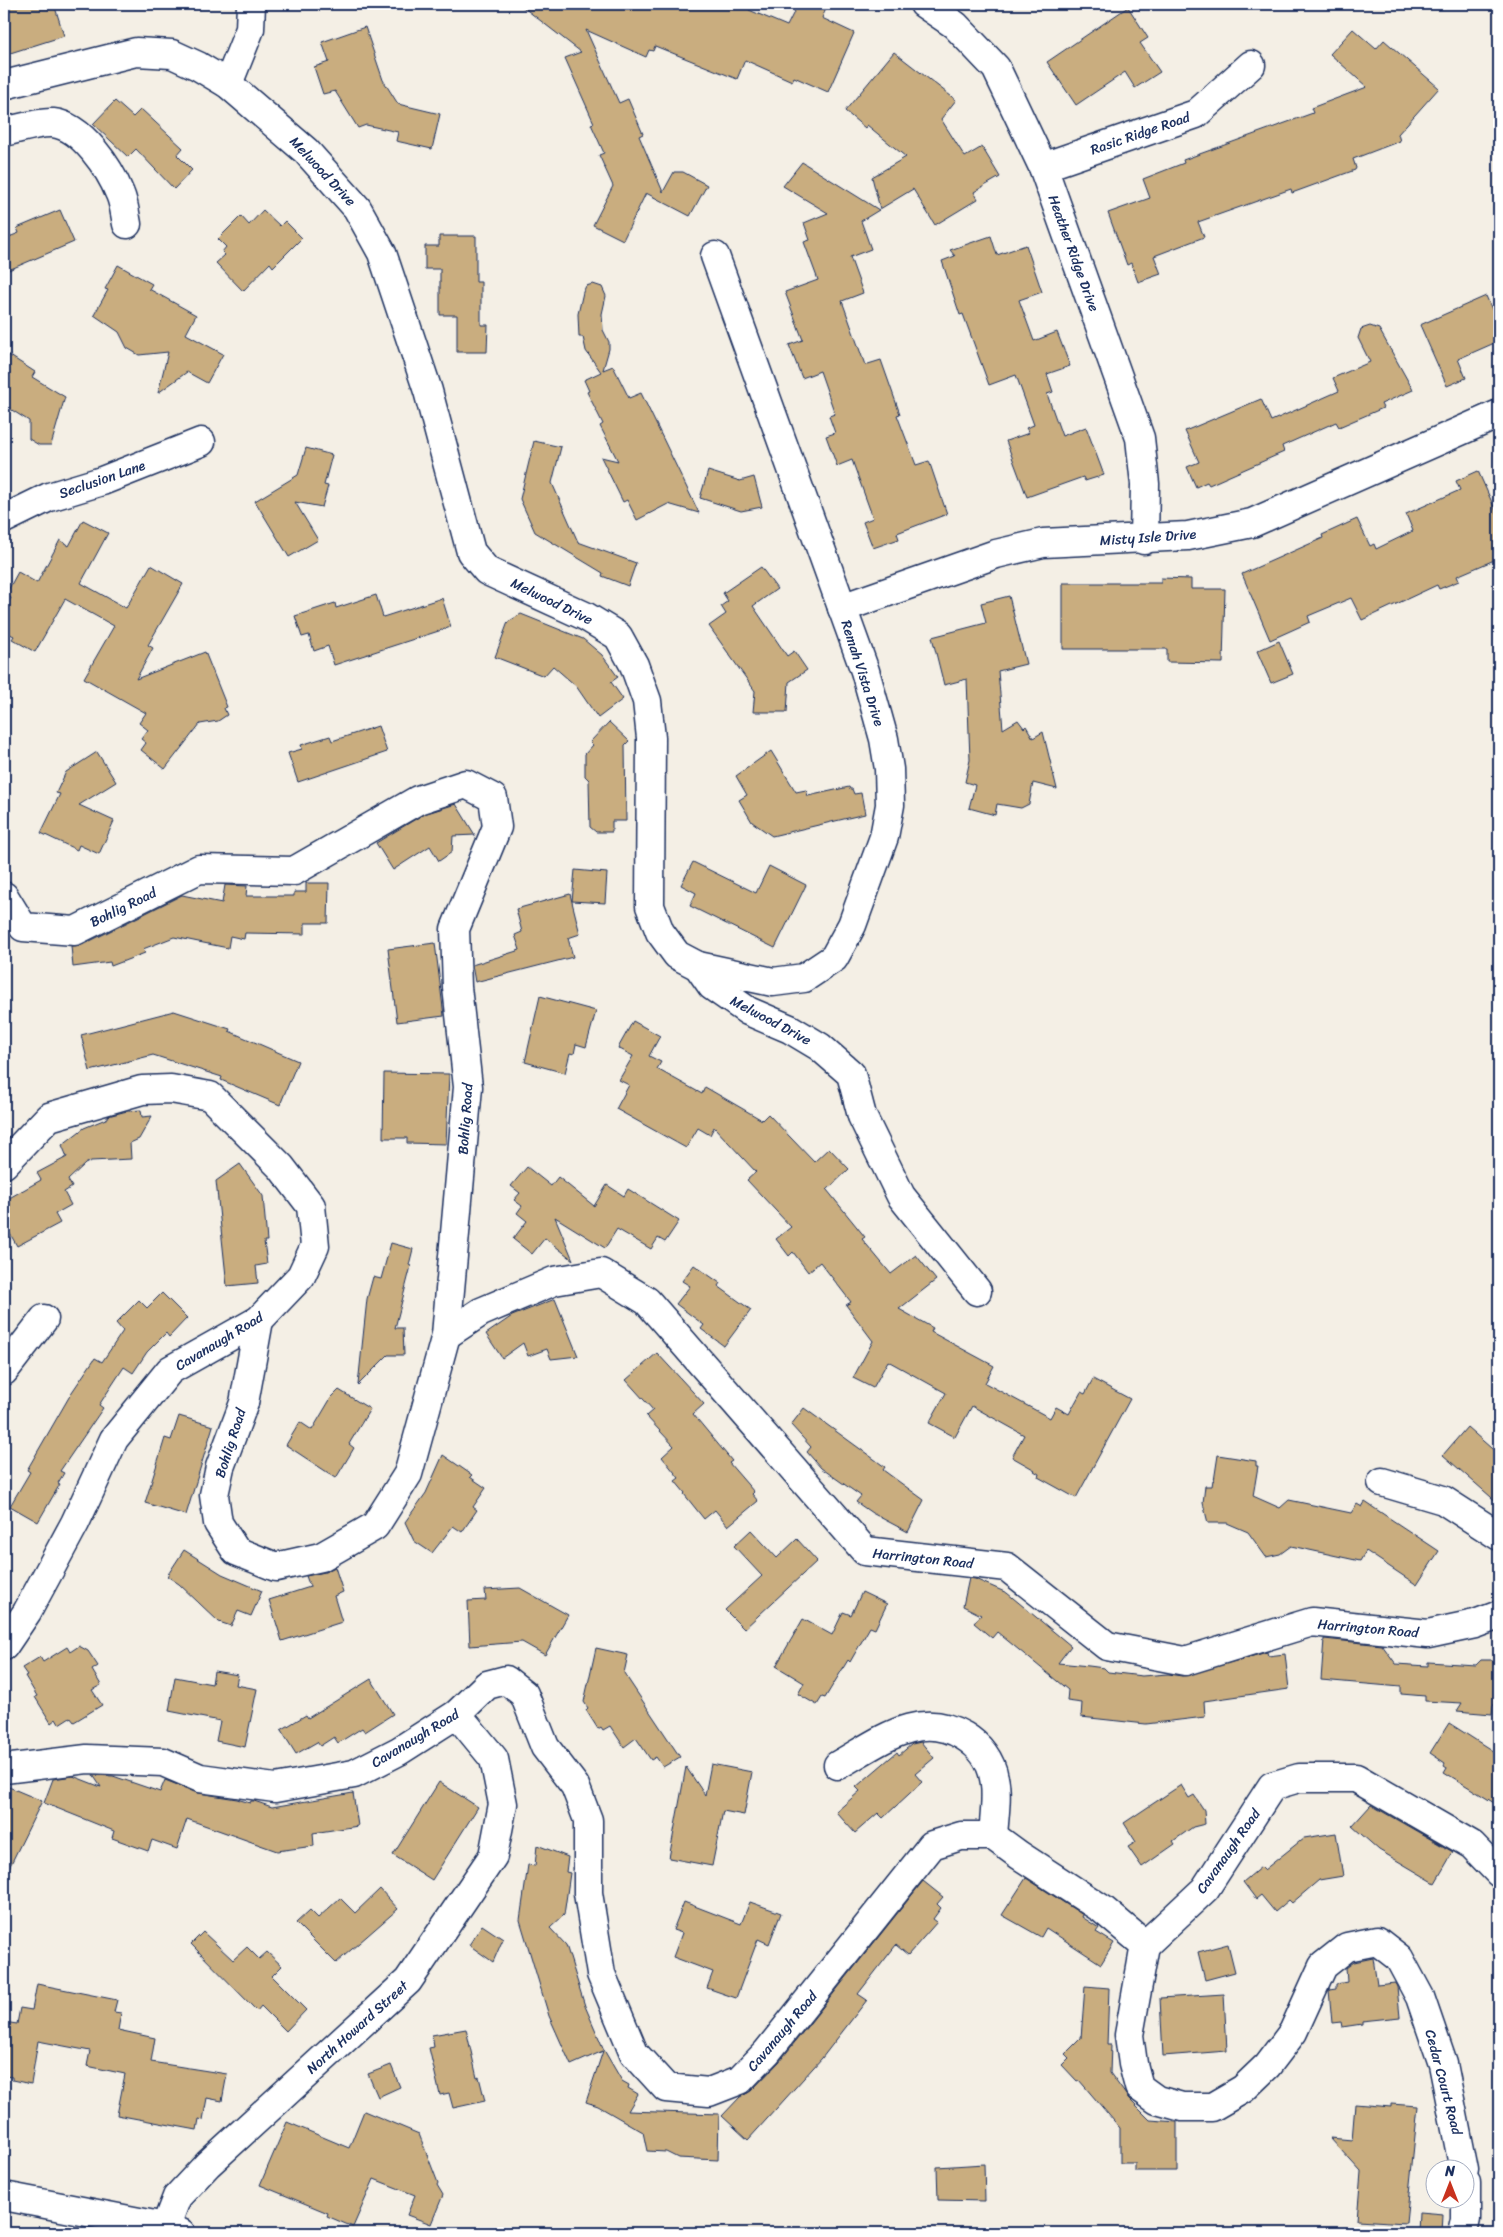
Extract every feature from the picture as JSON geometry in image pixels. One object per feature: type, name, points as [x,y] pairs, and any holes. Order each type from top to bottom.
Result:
[{"type":"street","points":[[228,84],[250,29],[251,4]]},
{"type":"street","name":"Heather Ridge Drive","points":[[924,4],[955,25],[996,68],[1043,167],[1140,438],[1145,484],[1144,540]]},
{"type":"street","name":"Melwood Drive","points":[[4,85],[136,52],[172,54],[228,84],[283,129],[330,176],[357,208],[382,252],[428,391],[471,552],[487,571],[585,616],[618,636],[634,665],[648,701],[652,738],[650,906],[660,932],[677,955],[698,966],[712,986],[748,1011],[790,1029],[820,1047],[851,1074],[862,1116],[901,1196],[977,1291]]},
{"type":"street","name":"Rasic Ridge Road","points":[[1043,167],[1196,114],[1251,65]]},
{"type":"street","points":[[4,132],[53,123],[70,128],[83,138],[106,170],[120,194],[127,224]]},
{"type":"street","name":"Remah Vista Drive","points":[[698,966],[774,982],[804,978],[834,958],[852,925],[884,837],[890,805],[889,769],[884,739],[866,671],[715,256]]},
{"type":"street","name":"Misty Isle Drive","points":[[842,608],[996,554],[1043,544],[1144,540],[1188,536],[1252,523],[1499,414]]},
{"type":"street","name":"Seclusion Lane","points":[[4,519],[50,496],[102,481],[201,442]]},
{"type":"street","name":"Bohlig Road","points":[[4,896],[23,927],[75,931],[199,869],[294,871],[418,800],[434,794],[466,784],[493,798],[497,826],[455,929],[457,987],[468,1087],[446,1335],[408,1474],[375,1526],[321,1557],[276,1567],[236,1551],[218,1523],[214,1495],[220,1467],[244,1403],[259,1320]]},
{"type":"street","name":"Cavanaugh Road","points":[[4,1164],[49,1117],[142,1090],[172,1089],[210,1096],[281,1167],[312,1206],[316,1246],[301,1276],[259,1320],[170,1370],[114,1439],[75,1523],[27,1612],[4,1646]]},
{"type":"street","name":"Harrington Road","points":[[446,1335],[481,1312],[554,1281],[601,1273],[647,1301],[865,1551],[1007,1567],[1107,1646],[1184,1661],[1312,1622],[1428,1634],[1475,1624],[1499,1615]]},
{"type":"street","points":[[4,1371],[44,1319]]},
{"type":"street","points":[[1382,1482],[1443,1500],[1499,1536]]},
{"type":"street","name":"Cavanaugh Road","points":[[4,1769],[87,1759],[163,1762],[200,1778],[275,1788],[354,1774],[399,1751],[457,1714],[487,1685],[506,1680],[524,1694],[545,1747],[575,1786],[588,1820],[588,1893],[601,1974],[634,2053],[666,2088],[709,2092],[740,2080],[767,2052],[932,1845],[961,1836],[993,1836]]},
{"type":"street","name":"North Howard Street","points":[[170,2231],[176,2197],[208,2164],[408,1981],[493,1856],[503,1804],[494,1759],[457,1714]]},
{"type":"street","points":[[838,1765],[899,1730],[922,1724],[950,1727],[975,1742],[989,1761],[995,1779],[993,1836],[1018,1855],[1102,1909],[1145,1945]]},
{"type":"street","name":"Cavanaugh Road","points":[[1145,1945],[1206,1889],[1272,1786],[1299,1778],[1356,1778],[1472,1845],[1499,1873]]},
{"type":"street","name":"Cedar Court Road","points":[[1145,1945],[1129,2035],[1133,2064],[1139,2087],[1157,2100],[1182,2107],[1212,2106],[1243,2089],[1267,2066],[1293,2032],[1323,1966],[1347,1947],[1377,1941],[1399,1958],[1420,1997],[1443,2064],[1462,2160]]},
{"type":"street","points":[[4,2196],[170,2231]]},
{"type":"street","points":[[1463,2233],[1466,2210]]},
{"type":"building","points":[[4,4],[54,4],[64,36],[4,55]]},
{"type":"building","points":[[519,4],[751,4],[749,10],[787,26],[798,4],[828,4],[822,18],[854,33],[828,92],[794,77],[792,81],[745,60],[737,79],[655,46],[653,51],[649,50],[646,57],[586,30],[619,103],[628,99],[643,134],[639,136],[663,192],[674,172],[683,172],[707,185],[690,216],[646,193],[623,240],[593,225],[613,186],[599,155],[604,153],[591,124],[594,123],[565,58],[581,52]]},
{"type":"building","points":[[1128,7],[1148,38],[1140,43],[1160,72],[1135,88],[1125,72],[1076,105],[1047,62]]},
{"type":"building","points":[[365,27],[383,80],[398,104],[440,114],[432,149],[396,141],[398,132],[366,125],[358,128],[335,91],[323,94],[314,67],[329,62],[322,42]]},
{"type":"building","points":[[1353,29],[1376,49],[1384,40],[1439,88],[1398,134],[1400,141],[1353,159],[1355,170],[1292,193],[1291,189],[1198,222],[1204,237],[1154,256],[1161,274],[1138,282],[1131,263],[1127,265],[1108,213],[1150,198],[1143,179],[1184,163],[1183,160],[1313,113],[1311,108],[1367,87],[1330,54]]},
{"type":"building","points":[[894,52],[956,100],[941,119],[965,157],[982,147],[1000,177],[974,192],[978,199],[935,225],[913,189],[880,209],[872,177],[906,157],[867,125],[865,128],[845,111]]},
{"type":"building","points":[[115,101],[133,117],[141,109],[183,148],[177,155],[192,170],[174,189],[136,149],[128,157],[93,124]]},
{"type":"building","points":[[802,162],[879,210],[861,221],[871,249],[850,257],[863,293],[842,301],[865,365],[881,360],[900,414],[897,415],[916,465],[929,461],[947,514],[897,533],[899,539],[873,548],[863,522],[873,518],[852,460],[837,466],[826,436],[835,433],[829,416],[835,414],[820,371],[802,378],[789,345],[803,340],[785,292],[818,280],[804,242],[810,240],[804,223],[828,213],[783,186]]},
{"type":"building","points":[[60,210],[74,242],[4,272],[4,239],[19,233],[17,228]]},
{"type":"building","points":[[263,210],[280,226],[285,221],[302,238],[273,267],[270,263],[243,291],[216,263],[225,255],[222,252],[226,247],[218,239],[241,216],[249,225]]},
{"type":"building","points":[[439,236],[476,236],[476,282],[481,282],[481,325],[488,325],[487,352],[457,352],[457,315],[440,315],[440,269],[425,269],[425,246],[439,246]]},
{"type":"building","points":[[991,236],[997,255],[1026,245],[1042,292],[1019,300],[1034,341],[1057,332],[1070,366],[1047,374],[1053,392],[1047,394],[1062,436],[1086,427],[1104,475],[1085,481],[1083,477],[1027,497],[1006,441],[1029,433],[1026,428],[1034,425],[1016,375],[989,385],[963,314],[960,315],[942,261],[955,256],[950,250]]},
{"type":"building","points":[[118,265],[152,284],[149,289],[196,315],[186,334],[223,354],[207,383],[187,372],[158,393],[168,352],[139,355],[127,348],[119,332],[94,315],[108,290],[105,289]]},
{"type":"building","points":[[593,284],[602,287],[606,296],[602,314],[603,330],[609,342],[609,349],[603,370],[613,366],[629,398],[641,393],[699,513],[668,504],[637,520],[627,500],[623,502],[601,457],[618,461],[600,426],[603,424],[587,392],[589,391],[584,380],[601,372],[586,351],[583,337],[579,337],[578,314],[583,292],[586,286]]},
{"type":"building","points":[[1486,296],[1499,325],[1499,341],[1458,359],[1466,378],[1447,386],[1420,325]]},
{"type":"building","points":[[1370,326],[1379,329],[1413,390],[1381,404],[1383,408],[1339,427],[1336,422],[1282,446],[1284,452],[1209,485],[1207,482],[1196,487],[1187,467],[1199,462],[1185,431],[1261,399],[1271,421],[1339,391],[1333,378],[1370,362],[1358,338],[1361,329]]},
{"type":"building","points":[[4,352],[35,372],[32,377],[65,397],[51,445],[39,445],[29,439],[29,421],[4,405]]},
{"type":"building","points":[[534,441],[561,447],[552,483],[578,542],[636,563],[628,586],[602,576],[603,573],[535,532],[520,499]]},
{"type":"building","points":[[306,448],[332,455],[324,485],[328,486],[322,507],[295,502],[318,540],[289,557],[255,501],[298,475]]},
{"type":"building","points":[[708,471],[740,481],[754,477],[762,507],[741,511],[700,498]]},
{"type":"building","points":[[1478,471],[1499,518],[1499,558],[1457,576],[1459,581],[1439,589],[1437,585],[1362,620],[1351,598],[1308,616],[1310,622],[1270,640],[1242,574],[1323,538],[1322,535],[1357,519],[1370,546],[1374,544],[1376,549],[1413,531],[1406,514],[1460,490],[1456,481]]},
{"type":"building","points":[[83,520],[108,533],[81,583],[126,608],[151,565],[183,584],[148,645],[153,648],[136,679],[205,652],[227,707],[224,708],[227,715],[218,721],[200,724],[165,769],[141,750],[146,743],[141,739],[148,730],[139,723],[146,713],[84,678],[114,626],[65,599],[35,652],[12,639],[14,636],[4,631],[4,611],[11,598],[6,594],[18,572],[37,583],[60,540],[69,546]]},
{"type":"building","points":[[761,567],[777,589],[753,606],[787,656],[794,651],[807,670],[789,682],[787,712],[753,712],[755,691],[709,626],[726,614],[721,606],[728,601],[723,593]]},
{"type":"building","points":[[1161,578],[1191,579],[1191,589],[1225,589],[1223,663],[1167,662],[1167,649],[1063,649],[1063,583],[1161,583]]},
{"type":"building","points":[[376,595],[383,617],[442,598],[451,627],[334,665],[328,646],[314,651],[309,635],[302,637],[295,616],[335,603],[336,608]]},
{"type":"building","points":[[1009,596],[1026,664],[998,671],[1003,729],[1018,720],[1024,728],[1026,726],[1033,738],[1043,732],[1057,789],[1033,783],[1029,804],[1021,808],[997,804],[995,815],[969,808],[975,785],[965,782],[970,760],[967,679],[944,685],[932,637],[986,623],[981,603]]},
{"type":"building","points":[[521,614],[583,639],[602,655],[618,677],[611,682],[623,699],[598,718],[576,686],[553,666],[544,676],[495,657],[508,622]]},
{"type":"building","points":[[1279,641],[1293,674],[1271,683],[1257,651]]},
{"type":"building","points":[[609,722],[629,741],[625,745],[626,821],[612,821],[612,832],[596,832],[590,827],[589,780],[585,776],[585,754],[593,745],[590,742]]},
{"type":"building","points":[[378,726],[387,752],[298,782],[288,753],[302,749],[301,745],[330,736],[332,741]]},
{"type":"building","points":[[771,751],[796,792],[806,790],[808,796],[849,787],[854,794],[861,793],[865,814],[772,836],[752,822],[739,800],[747,795],[736,776]]},
{"type":"building","points":[[97,752],[116,782],[79,805],[114,821],[99,854],[79,845],[77,850],[41,833],[60,794],[56,793],[66,772]]},
{"type":"building","points":[[456,804],[475,835],[453,836],[452,852],[439,861],[430,846],[393,870],[376,843],[424,814]]},
{"type":"building","points":[[693,862],[756,893],[769,866],[806,885],[775,948],[690,906],[696,893],[681,885]]},
{"type":"building","points":[[575,870],[607,873],[605,903],[572,901]]},
{"type":"building","points":[[306,883],[329,883],[328,923],[305,923],[305,934],[245,933],[244,939],[230,936],[228,948],[174,937],[143,949],[145,953],[111,966],[110,962],[73,967],[71,946],[82,945],[182,895],[222,903],[225,885],[247,886],[246,896],[294,896],[294,892],[306,892]]},
{"type":"building","points":[[570,894],[580,934],[568,938],[573,957],[475,982],[472,965],[520,950],[515,935],[522,932],[516,909]]},
{"type":"building","points":[[435,943],[444,1016],[397,1022],[388,949]]},
{"type":"building","points":[[540,996],[596,1011],[586,1047],[576,1044],[574,1054],[570,1053],[565,1073],[525,1062]]},
{"type":"building","points":[[174,1011],[230,1029],[229,1031],[298,1061],[280,1105],[221,1080],[222,1077],[153,1055],[90,1071],[81,1035]]},
{"type":"building","points":[[633,1021],[660,1036],[649,1056],[661,1062],[657,1069],[702,1094],[705,1087],[762,1120],[768,1114],[814,1162],[829,1148],[849,1169],[827,1190],[865,1237],[862,1239],[891,1274],[916,1255],[936,1280],[899,1309],[933,1328],[931,1332],[994,1366],[985,1383],[1050,1418],[1056,1407],[1069,1414],[1081,1392],[1085,1394],[1093,1379],[1130,1399],[1076,1498],[1038,1477],[1039,1474],[1035,1470],[1012,1457],[1024,1435],[972,1406],[955,1437],[929,1423],[946,1393],[888,1361],[873,1388],[853,1378],[873,1341],[846,1305],[851,1302],[820,1262],[808,1272],[793,1252],[789,1256],[776,1239],[791,1227],[747,1180],[756,1172],[714,1127],[710,1135],[698,1128],[686,1148],[616,1109],[629,1085],[619,1080],[633,1056],[618,1048]]},
{"type":"building","points":[[384,1073],[449,1074],[446,1144],[407,1143],[407,1138],[383,1138]]},
{"type":"building","points":[[141,1110],[142,1117],[152,1116],[139,1139],[130,1143],[131,1159],[91,1161],[85,1164],[68,1180],[72,1187],[64,1192],[71,1205],[55,1214],[60,1223],[17,1246],[4,1223],[4,1201],[41,1180],[37,1173],[67,1157],[62,1145],[84,1128],[108,1118],[108,1116],[127,1111]]},
{"type":"building","points":[[240,1164],[263,1196],[267,1241],[264,1241],[267,1264],[256,1266],[258,1283],[227,1286],[216,1181]]},
{"type":"building","points":[[527,1167],[551,1186],[558,1177],[594,1206],[607,1185],[624,1196],[628,1189],[679,1221],[665,1242],[658,1238],[651,1249],[617,1229],[605,1248],[555,1217],[573,1260],[545,1238],[532,1254],[513,1239],[527,1221],[517,1213],[522,1206],[514,1200],[520,1193],[511,1186]]},
{"type":"building","points":[[391,1243],[413,1249],[409,1265],[411,1266],[395,1328],[403,1328],[404,1355],[388,1355],[358,1385],[367,1299],[373,1277],[381,1279]]},
{"type":"building","points":[[694,1265],[720,1283],[718,1286],[751,1310],[724,1346],[701,1329],[704,1325],[676,1304],[690,1286],[682,1281]]},
{"type":"building","points":[[162,1293],[187,1318],[169,1337],[166,1333],[147,1352],[133,1373],[124,1367],[99,1405],[103,1408],[60,1471],[64,1473],[58,1483],[60,1484],[38,1522],[10,1506],[30,1472],[27,1470],[72,1392],[95,1358],[102,1362],[123,1331],[116,1323],[139,1300],[147,1308]]},
{"type":"building","points":[[555,1299],[578,1356],[551,1359],[547,1349],[528,1356],[523,1343],[502,1358],[486,1334],[512,1316]]},
{"type":"building","points":[[657,1353],[704,1404],[693,1414],[732,1461],[729,1463],[754,1492],[752,1494],[758,1501],[728,1526],[715,1510],[704,1519],[684,1494],[675,1481],[679,1478],[662,1457],[674,1446],[646,1416],[653,1410],[626,1380]]},
{"type":"building","points":[[339,1390],[370,1409],[349,1444],[354,1448],[336,1478],[286,1445],[300,1422],[312,1430],[331,1398]]},
{"type":"building","points":[[804,1408],[885,1467],[883,1470],[924,1500],[908,1532],[872,1513],[856,1502],[861,1496],[821,1468],[807,1452],[811,1447],[791,1425]]},
{"type":"building","points":[[179,1416],[213,1426],[186,1515],[145,1503],[165,1438],[171,1440]]},
{"type":"building","points":[[1467,1427],[1499,1455],[1499,1504],[1443,1455]]},
{"type":"building","points":[[443,1455],[472,1475],[470,1477],[486,1488],[473,1507],[477,1510],[462,1532],[453,1526],[432,1553],[414,1541],[405,1522],[426,1493]]},
{"type":"building","points":[[1218,1455],[1256,1461],[1256,1466],[1258,1466],[1253,1496],[1280,1508],[1289,1500],[1351,1513],[1357,1504],[1362,1507],[1365,1502],[1439,1551],[1417,1585],[1366,1551],[1360,1561],[1291,1546],[1280,1554],[1266,1557],[1248,1532],[1227,1523],[1208,1523],[1203,1503],[1205,1486],[1212,1486]]},
{"type":"building","points":[[751,1530],[777,1558],[797,1539],[817,1561],[744,1629],[725,1610],[762,1576],[734,1546]]},
{"type":"building","points":[[184,1550],[222,1574],[262,1591],[251,1616],[238,1611],[231,1626],[219,1622],[179,1584],[167,1576]]},
{"type":"building","points":[[335,1567],[343,1592],[334,1596],[342,1622],[282,1641],[269,1600],[310,1587],[306,1576],[325,1572]]},
{"type":"building","points":[[969,1578],[1007,1593],[1071,1646],[1058,1663],[1104,1668],[1108,1672],[1142,1676],[1168,1674],[1182,1676],[1267,1652],[1268,1656],[1285,1654],[1289,1689],[1204,1701],[1205,1717],[1146,1724],[1081,1717],[1082,1703],[1067,1701],[1068,1690],[997,1632],[992,1638],[974,1623],[981,1615],[963,1606]]},
{"type":"building","points":[[520,1588],[568,1615],[545,1655],[522,1642],[470,1646],[468,1601],[486,1600],[485,1590]]},
{"type":"building","points":[[862,1592],[887,1604],[875,1629],[870,1627],[850,1662],[848,1660],[825,1698],[822,1697],[817,1705],[798,1694],[804,1683],[776,1666],[803,1619],[832,1635],[843,1612],[851,1615]]},
{"type":"building","points":[[1324,1639],[1382,1645],[1396,1664],[1428,1666],[1428,1662],[1476,1665],[1481,1660],[1492,1660],[1499,1669],[1499,1705],[1493,1705],[1492,1714],[1457,1711],[1462,1703],[1425,1701],[1425,1696],[1401,1694],[1401,1687],[1321,1680]]},
{"type":"building","points":[[79,1646],[88,1651],[98,1666],[92,1670],[101,1685],[92,1690],[102,1705],[74,1722],[70,1717],[59,1724],[56,1719],[51,1723],[35,1697],[37,1696],[22,1668],[40,1657],[43,1662],[67,1647],[70,1652]]},
{"type":"building","points":[[596,1648],[628,1655],[624,1673],[680,1757],[663,1767],[656,1757],[651,1760],[636,1738],[624,1747],[610,1726],[603,1730],[601,1727],[598,1729],[586,1710],[588,1708],[584,1702]]},
{"type":"building","points":[[214,1671],[238,1675],[236,1685],[257,1689],[245,1747],[216,1741],[220,1721],[169,1711],[175,1677],[212,1684]]},
{"type":"building","points":[[371,1679],[393,1714],[365,1732],[362,1728],[338,1743],[334,1737],[320,1746],[317,1742],[296,1754],[281,1730],[306,1715],[308,1718]]},
{"type":"building","points":[[1449,1723],[1499,1755],[1499,1806],[1444,1772],[1447,1767],[1444,1765],[1445,1763],[1430,1753]]},
{"type":"building","points":[[921,1742],[934,1758],[915,1774],[922,1782],[883,1818],[878,1813],[855,1833],[836,1812],[860,1791],[856,1787],[897,1752],[899,1755],[912,1744]]},
{"type":"building","points":[[711,1764],[752,1772],[744,1815],[723,1811],[712,1866],[669,1858],[686,1767],[705,1795]]},
{"type":"building","points":[[93,1775],[113,1776],[160,1792],[165,1780],[198,1793],[250,1803],[254,1801],[272,1807],[353,1793],[358,1826],[313,1833],[314,1846],[277,1851],[187,1819],[177,1849],[152,1840],[148,1851],[112,1838],[114,1831],[44,1803],[53,1779],[73,1776],[101,1787]]},
{"type":"building","points":[[439,1782],[478,1807],[432,1880],[393,1855]]},
{"type":"building","points":[[4,1785],[42,1801],[4,1878]]},
{"type":"building","points":[[1181,1785],[1189,1798],[1194,1795],[1204,1810],[1205,1824],[1193,1827],[1173,1841],[1175,1844],[1142,1867],[1128,1847],[1136,1842],[1124,1823]]},
{"type":"building","points":[[1371,1805],[1453,1852],[1435,1883],[1379,1850],[1352,1826]]},
{"type":"building","points":[[1336,1833],[1343,1876],[1319,1880],[1292,1903],[1289,1900],[1275,1912],[1261,1895],[1256,1899],[1243,1882],[1261,1867],[1264,1870],[1304,1838]]},
{"type":"building","points":[[537,1845],[568,1857],[566,1872],[570,1873],[564,1915],[550,1928],[566,1945],[585,2006],[604,2050],[622,2081],[629,2085],[628,2088],[638,2094],[628,2111],[719,2114],[718,2160],[678,2158],[666,2152],[647,2151],[643,2132],[598,2106],[586,2102],[603,2051],[571,2065],[549,2016],[520,1920],[528,1865],[535,1866]]},
{"type":"building","points":[[1026,1878],[1083,1915],[1082,1917],[1099,1928],[1096,1932],[1114,1943],[1101,1964],[1046,1928],[1041,1937],[1002,1915]]},
{"type":"building","points":[[923,1881],[943,1897],[937,1904],[941,1908],[933,1919],[937,1922],[908,1955],[896,1945],[858,1994],[867,2000],[822,2058],[748,2140],[722,2116],[740,2097],[751,2091],[779,2062]]},
{"type":"building","points":[[380,1889],[398,1909],[336,1963],[296,1923],[310,1910],[318,1918],[340,1898],[355,1913]]},
{"type":"building","points":[[684,1902],[741,1924],[750,1902],[781,1913],[769,1944],[758,1939],[736,1998],[707,1988],[713,1972],[673,1957],[682,1933],[673,1930]]},
{"type":"building","points":[[482,1925],[503,1939],[493,1962],[469,1945]]},
{"type":"building","points":[[203,1932],[233,1960],[247,1947],[259,1959],[267,1952],[282,1966],[272,1976],[306,2010],[286,2031],[261,2006],[257,2011],[191,1944]]},
{"type":"building","points":[[1228,1944],[1235,1972],[1205,1980],[1198,1952]]},
{"type":"building","points":[[1373,1958],[1377,1985],[1395,1983],[1397,1987],[1400,2017],[1362,2021],[1362,2024],[1342,2027],[1341,2022],[1332,2023],[1329,1990],[1336,1989],[1336,1984],[1347,1982],[1346,1968],[1354,1962]]},
{"type":"building","points":[[37,1984],[117,2000],[114,2012],[121,2013],[118,2030],[155,2038],[151,2062],[227,2074],[222,2101],[207,2098],[203,2120],[199,2119],[197,2130],[117,2115],[125,2074],[87,2066],[90,2051],[38,2041],[31,2084],[12,2080],[12,2077],[4,2076],[4,2022],[17,2024],[20,2008],[32,2010]]},
{"type":"building","points":[[1085,1986],[1109,1988],[1107,2045],[1111,2045],[1110,2073],[1129,2099],[1150,2120],[1177,2122],[1177,2171],[1135,2171],[1135,2163],[1120,2163],[1120,2128],[1079,2080],[1077,2081],[1062,2065],[1069,2058],[1065,2054],[1081,2038]]},
{"type":"building","points":[[1224,1994],[1227,2051],[1163,2056],[1160,1998]]},
{"type":"building","points":[[466,2029],[477,2078],[479,2077],[485,2101],[453,2108],[449,2093],[440,2095],[429,2048],[434,2047],[432,2035]]},
{"type":"building","points":[[391,2065],[400,2087],[378,2097],[368,2074]]},
{"type":"building","points":[[1355,2104],[1391,2107],[1391,2104],[1418,2106],[1406,2223],[1357,2220],[1361,2172],[1330,2138],[1352,2140]]},
{"type":"building","points":[[364,2111],[419,2134],[438,2183],[437,2185],[443,2195],[431,2224],[407,2215],[415,2195],[374,2179],[353,2227],[327,2216],[328,2213],[260,2185],[287,2122],[349,2148]]},
{"type":"building","points":[[984,2164],[985,2201],[938,2200],[937,2167]]},
{"type":"building","points":[[1419,2212],[1443,2214],[1442,2233],[1418,2233]]}]
